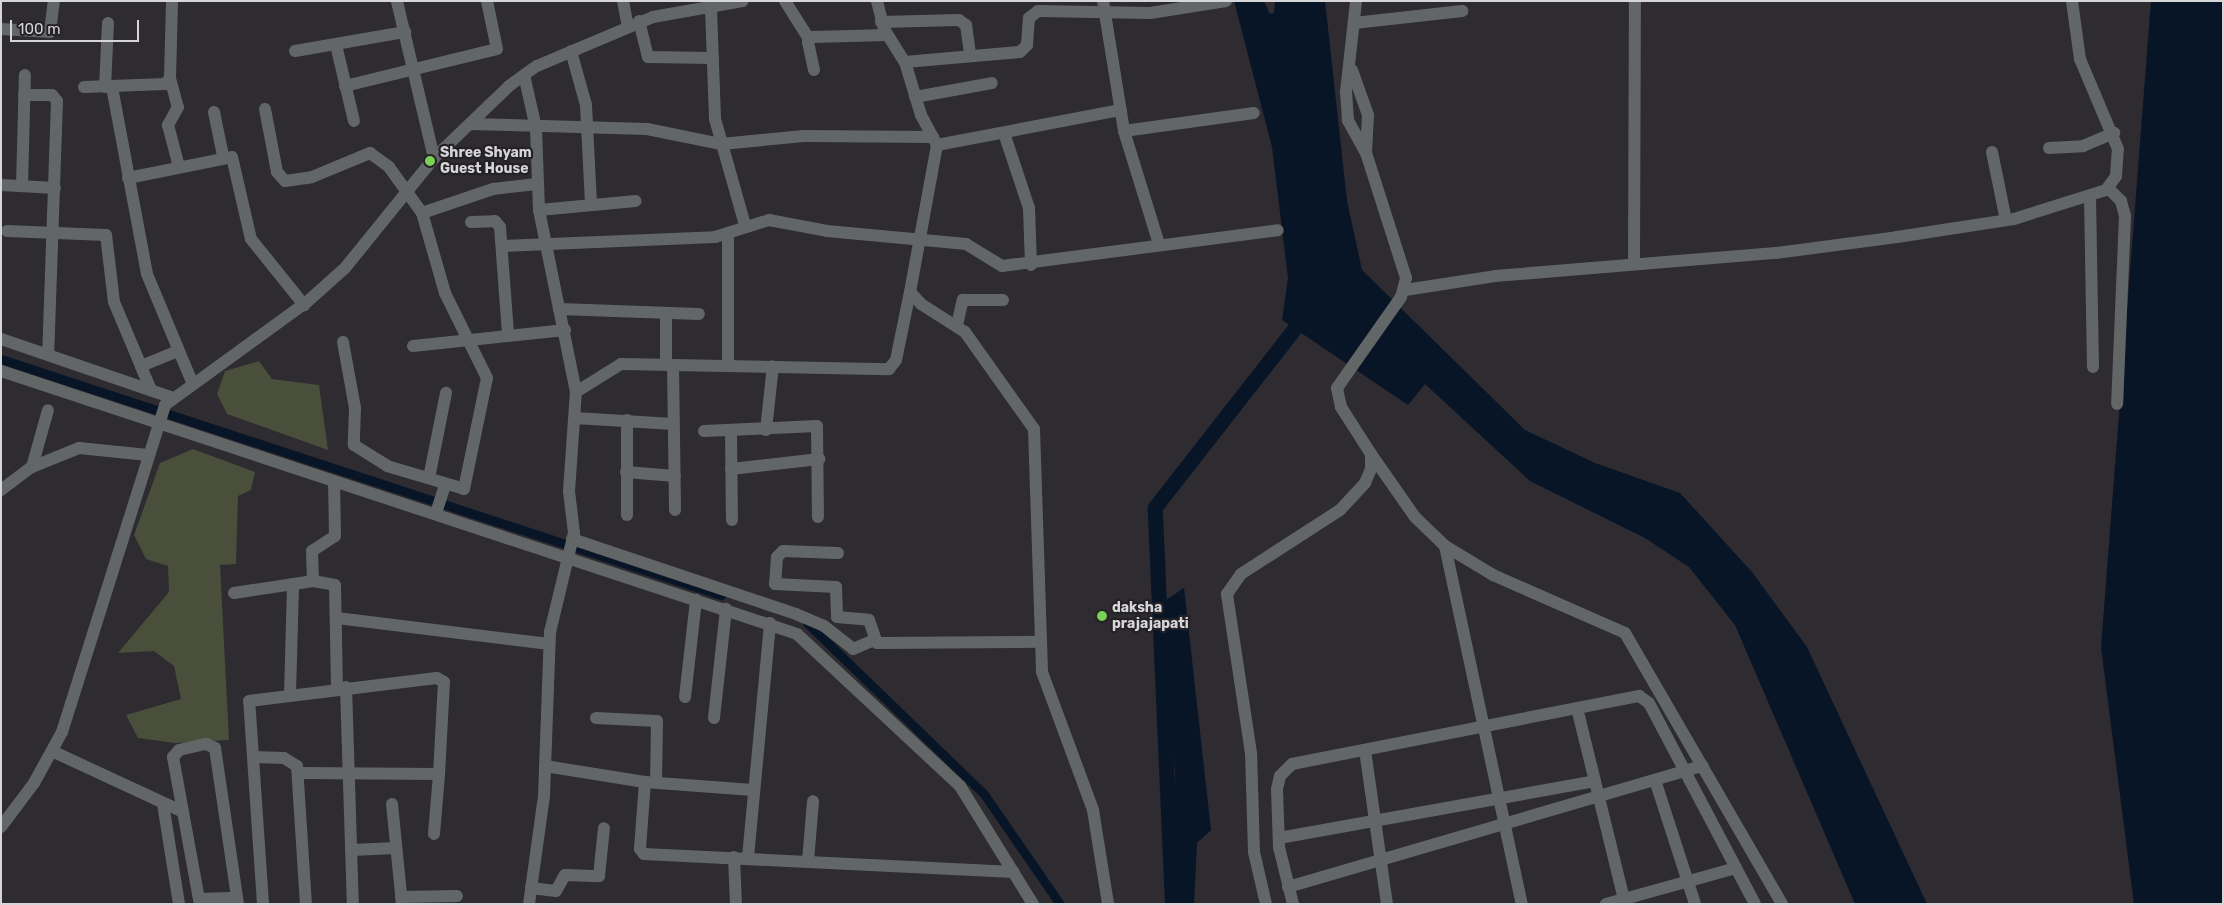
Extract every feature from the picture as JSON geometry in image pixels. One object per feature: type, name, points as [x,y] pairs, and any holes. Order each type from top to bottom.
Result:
[{"type":"street","points":[[1,29],[50,32],[54,1]]},
{"type":"street","points":[[172,1],[170,78],[178,107],[168,125],[180,167]]},
{"type":"street","points":[[397,1],[434,158]]},
{"type":"street","points":[[345,86],[415,71],[496,48],[486,1]]},
{"type":"street","points":[[623,1],[648,57],[713,58]]},
{"type":"street","points":[[1,827],[54,752],[159,420],[168,401],[192,382],[304,305],[345,268],[434,158],[524,75],[571,51],[677,7],[711,9],[743,1]]},
{"type":"street","points":[[785,1],[809,39],[814,70]]},
{"type":"street","points":[[576,392],[614,365],[728,364],[889,369],[896,360],[910,292],[935,141],[915,97],[906,62],[887,35],[881,22],[877,1]]},
{"type":"street","points":[[1103,1],[1124,131],[1159,244]]},
{"type":"street","points":[[906,62],[1024,49],[1034,12],[1106,15],[1226,1]]},
{"type":"street","points":[[1356,1],[1352,70],[1346,105],[1366,153],[1405,268],[1403,293],[1347,372],[1337,398],[1371,454],[1415,517],[1445,546],[1508,582],[1625,633],[1704,766],[1782,904]]},
{"type":"street","points":[[1634,263],[1635,1]]},
{"type":"street","points":[[1403,293],[1634,263],[1776,253],[2006,220],[2090,197],[2109,189],[2118,160],[2114,133],[2080,59],[2072,1]]},
{"type":"street","points":[[711,9],[713,58],[721,144],[745,225]]},
{"type":"street","points":[[1354,23],[1462,11]]},
{"type":"street","points":[[881,22],[959,20],[966,25],[970,54]]},
{"type":"street","points":[[108,22],[109,87],[147,274],[192,382]]},
{"type":"street","points":[[295,52],[405,32]]},
{"type":"street","points":[[809,39],[887,35]]},
{"type":"street","points":[[336,45],[354,121]]},
{"type":"street","points":[[571,51],[582,83],[588,128],[591,204]]},
{"type":"street","points":[[1352,70],[1368,114],[1366,153]]},
{"type":"street","points":[[22,186],[25,75]]},
{"type":"street","points":[[524,75],[536,128],[537,184],[543,243],[565,330],[576,392],[569,491],[572,539],[566,556],[549,644],[545,766],[529,904]]},
{"type":"street","points":[[84,87],[158,86],[170,78]]},
{"type":"street","points":[[915,97],[992,83]]},
{"type":"street","points":[[24,95],[52,95],[57,101],[56,231],[48,355]]},
{"type":"street","points":[[265,109],[277,172],[285,182],[312,177],[370,153],[380,157],[408,191],[422,213],[434,260],[465,338],[482,365],[487,391],[466,486],[461,490],[444,489],[429,478],[387,466],[354,445],[356,414],[343,342]]},
{"type":"street","points":[[470,124],[536,128],[647,129],[721,144],[804,136],[935,141],[1004,133],[1121,110]]},
{"type":"street","points":[[214,112],[223,156]]},
{"type":"street","points":[[1124,131],[1254,113]]},
{"type":"street","points":[[1004,133],[1030,208],[1031,265]]},
{"type":"street","points":[[2049,148],[2083,146],[2114,133]]},
{"type":"street","points":[[1992,152],[2006,220]]},
{"type":"street","points":[[128,178],[223,156],[235,160],[247,225],[258,250],[304,305]]},
{"type":"street","points":[[422,213],[492,189],[537,184]]},
{"type":"street","points":[[1,185],[55,188]]},
{"type":"street","points":[[2109,189],[2121,201],[2125,216],[2117,404]]},
{"type":"street","points":[[2090,197],[2093,367]]},
{"type":"street","points":[[539,210],[636,201]]},
{"type":"street","points":[[503,246],[728,233],[745,225],[769,220],[827,231],[919,236],[972,246],[997,265],[1031,265],[1159,244],[1278,230]]},
{"type":"street","points":[[471,222],[499,223],[503,246],[508,334]]},
{"type":"street","points":[[7,231],[56,231],[106,235],[114,302],[150,390]]},
{"type":"street","points":[[728,233],[728,364]]},
{"type":"street","points":[[910,292],[921,304],[957,324],[1034,429],[1039,642],[1044,686],[1098,829],[1108,904]]},
{"type":"street","points":[[957,324],[963,300],[1003,300]]},
{"type":"street","points":[[559,309],[699,314]]},
{"type":"street","points":[[666,313],[673,424],[675,510]]},
{"type":"street","points":[[413,346],[465,338],[565,330]]},
{"type":"street","points":[[1,339],[150,390],[168,401]]},
{"type":"street","points":[[141,366],[178,351]]},
{"type":"street","points":[[766,430],[773,366]]},
{"type":"street","points":[[1,371],[159,420],[334,480],[437,510],[566,556],[770,623],[809,642],[960,786],[1033,904]]},
{"type":"street","points":[[429,478],[446,393]]},
{"type":"street","points":[[32,467],[48,410]]},
{"type":"street","points":[[575,418],[673,424]]},
{"type":"street","points":[[626,515],[627,420]]},
{"type":"street","points":[[704,431],[766,430],[817,426],[819,459],[818,518]]},
{"type":"street","points":[[731,430],[732,520]]},
{"type":"street","points":[[1,490],[32,467],[94,446],[148,455]]},
{"type":"street","points":[[1266,904],[1254,852],[1251,753],[1227,594],[1241,574],[1354,497],[1372,469],[1371,454]]},
{"type":"street","points":[[731,469],[819,459]]},
{"type":"street","points":[[626,472],[675,476]]},
{"type":"street","points":[[1,475],[14,479]]},
{"type":"street","points":[[313,581],[312,551],[335,536],[334,480]]},
{"type":"street","points":[[437,510],[444,489]]},
{"type":"street","points":[[572,539],[787,610],[824,626],[853,649],[874,640],[1039,642]]},
{"type":"street","points":[[1445,546],[1486,728],[1522,904]]},
{"type":"street","points":[[838,553],[783,551],[777,557],[776,584],[836,587],[837,617],[869,620],[874,640]]},
{"type":"street","points":[[234,593],[313,581],[335,584],[349,772],[353,904]]},
{"type":"street","points":[[290,694],[293,584]]},
{"type":"street","points":[[685,697],[696,600]]},
{"type":"street","points":[[714,718],[726,609]]},
{"type":"street","points":[[337,618],[549,644]]},
{"type":"street","points":[[748,857],[770,623]]},
{"type":"street","points":[[263,904],[249,701],[342,688],[441,679],[446,687],[434,834]]},
{"type":"street","points":[[1293,904],[1279,838],[1277,789],[1286,768],[1365,750],[1486,728],[1577,708],[1644,698],[1755,904]]},
{"type":"street","points":[[1577,708],[1624,901]]},
{"type":"street","points":[[596,718],[657,721],[651,782],[640,852],[1014,872]]},
{"type":"street","points":[[211,746],[238,901],[199,898],[183,812],[173,757],[180,750],[211,746]]},
{"type":"street","points":[[1365,750],[1387,904]]},
{"type":"street","points":[[54,752],[183,812]]},
{"type":"street","points":[[254,757],[291,760],[299,773],[306,904]]},
{"type":"street","points":[[545,766],[651,782],[753,790]]},
{"type":"street","points":[[1288,887],[1704,766]]},
{"type":"street","points":[[299,773],[439,774]]},
{"type":"street","points":[[1655,780],[1695,904]]},
{"type":"street","points":[[1279,838],[1596,781]]},
{"type":"street","points":[[808,860],[813,801]]},
{"type":"street","points":[[163,804],[179,904]]},
{"type":"street","points":[[392,804],[402,900],[457,896]]},
{"type":"street","points":[[531,888],[556,890],[565,875],[599,876],[604,828]]},
{"type":"street","points":[[352,850],[396,848]]},
{"type":"street","points":[[734,857],[736,904]]},
{"type":"street","points":[[1606,904],[1624,901],[1688,880],[1736,868]]},
{"type":"green space","points":[[259,361],[272,379],[319,385],[328,450],[227,414],[217,394],[225,371]]},
{"type":"green space","points":[[193,449],[255,472],[251,490],[238,496],[236,564],[220,565],[229,740],[175,743],[138,738],[126,715],[181,699],[174,666],[154,651],[118,653],[169,592],[168,566],[146,559],[134,535],[160,463]]},
{"type":"water","points":[[1234,1],[1264,1],[1270,14],[1274,13],[1275,1],[1325,1],[1347,201],[1362,270],[1525,430],[1595,463],[1680,493],[1752,572],[1807,647],[1927,904],[1855,904],[1735,625],[1689,567],[1645,538],[1530,481],[1425,384],[1408,405],[1282,320],[1288,278],[1272,147]]},
{"type":"water","points":[[2151,1],[2223,1],[2223,904],[2134,904],[2101,647]]},
{"type":"water","points":[[1184,588],[1211,830],[1197,843],[1194,904],[1172,904],[1175,773],[1158,605]]},
{"type":"waterway","points":[[1172,904],[1155,507],[1294,329]]},
{"type":"waterway","points":[[1,359],[721,595]]},
{"type":"waterway","points":[[807,623],[984,794],[1060,904]]},
{"type":"place","name":"Shree Shyam Guest House","points":[[430,161]]},
{"type":"place","name":"daksha prajajapati","points":[[1102,616]]}]
